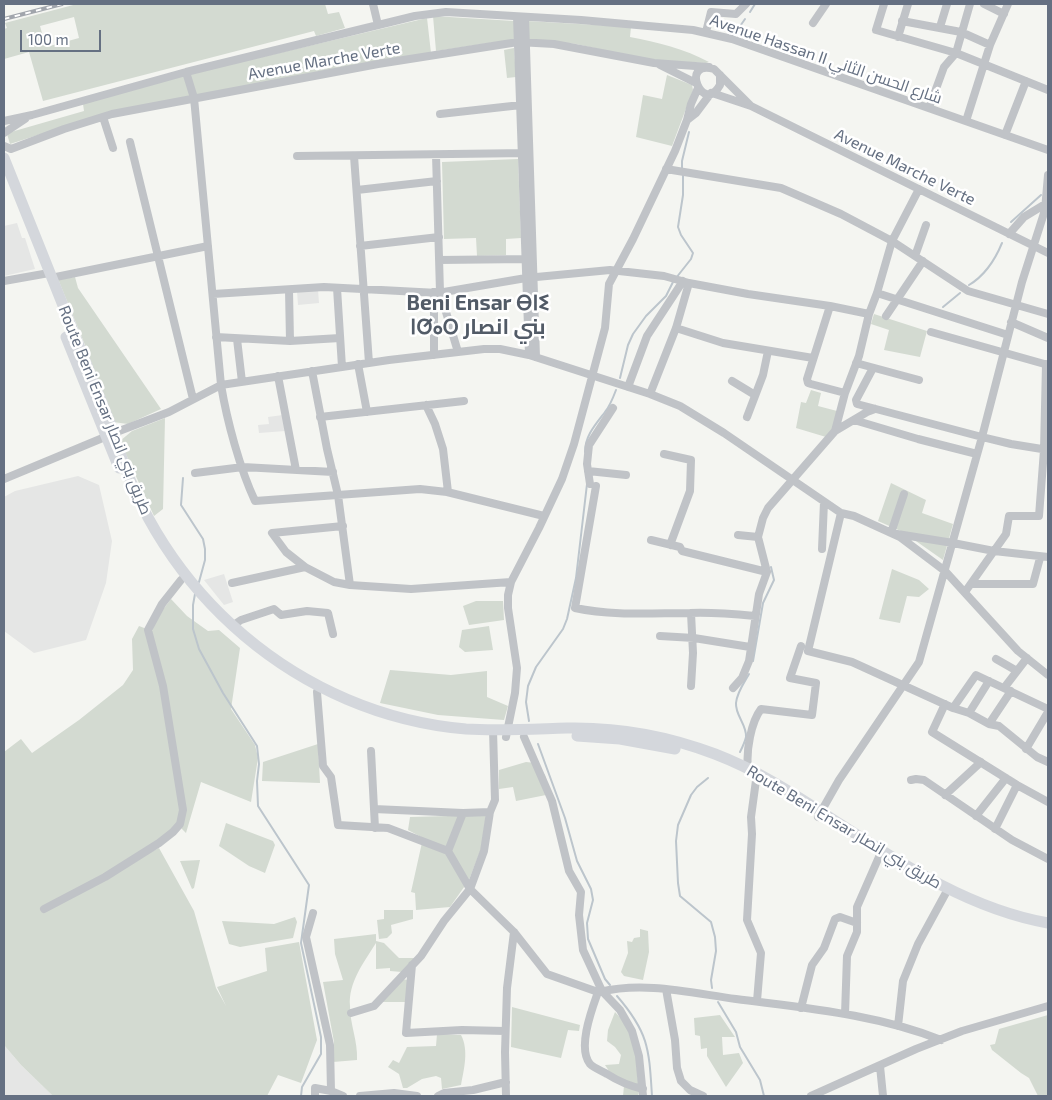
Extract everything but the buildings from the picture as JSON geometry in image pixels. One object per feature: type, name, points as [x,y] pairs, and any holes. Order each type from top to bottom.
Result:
[{"type":"highway","name":"Route Beni Ensar طريق بني انصار","points":[[4,158],[19,205],[109,435],[143,506],[191,588],[223,626],[252,650],[284,673],[317,692],[359,711],[408,726],[451,734],[507,734],[578,728],[617,731],[705,750],[754,774],[946,892],[996,916],[1048,930]]},
{"type":"highway","name":"Route Beni Ensar طريق بني انصار","points":[[4,174],[14,191]]},
{"type":"highway","name":"Route Beni Ensar طريق بني انصار","points":[[191,588],[251,642],[288,669],[350,701],[386,714],[416,721],[493,734]]},
{"type":"highway","name":"Route Beni Ensar طريق بني انصار","points":[[507,734],[524,737],[649,739]]},
{"type":"highway","name":"Route Beni Ensar طريق بني انصار","points":[[946,892],[998,910],[1048,923]]},
{"type":"street","points":[[372,4],[378,25]]},
{"type":"street","points":[[706,32],[711,12],[736,14],[746,4]]},
{"type":"street","points":[[813,23],[826,4]]},
{"type":"street","points":[[884,4],[876,30],[956,53],[1048,90]]},
{"type":"street","points":[[898,37],[908,4]]},
{"type":"street","points":[[940,27],[947,4]]},
{"type":"street","points":[[929,108],[944,67],[956,53],[970,4]]},
{"type":"street","points":[[984,4],[1004,14]]},
{"type":"street","points":[[966,121],[990,45],[1008,4]]},
{"type":"street","name":"Avenue Hassan II شارع الحسن الثاني","points":[[4,121],[186,72],[421,14],[446,12],[706,32],[732,39],[1048,150]]},
{"type":"street","points":[[521,17],[533,356]]},
{"type":"street","points":[[902,21],[961,32],[990,45]]},
{"type":"street","points":[[522,42],[521,105],[526,153],[527,258],[530,278]]},
{"type":"street","name":"Avenue Marche Verte","points":[[4,146],[12,149],[64,129],[104,117],[194,98],[378,64],[522,42],[582,48],[654,63],[709,68]]},
{"type":"street","name":"Avenue Marche Verte","points":[[654,63],[697,86]]},
{"type":"street","points":[[507,734],[516,674],[508,608],[511,582],[562,479],[574,444],[605,328],[609,284],[633,239],[687,120],[697,86],[696,78],[699,72],[709,68],[714,69],[720,75],[720,85],[711,93],[696,113],[687,120]]},
{"type":"street","points":[[186,72],[194,98],[220,385],[224,406],[255,501],[420,489],[448,492],[544,516]]},
{"type":"street","name":"Avenue Marche Verte","points":[[720,75],[751,106]]},
{"type":"street","points":[[1005,135],[1026,81]]},
{"type":"street","points":[[697,86],[703,92],[711,93]]},
{"type":"street","name":"Avenue Marche Verte","points":[[711,93],[751,106],[1048,253]]},
{"type":"street","points":[[440,114],[521,105]]},
{"type":"street","name":"Avenue Hassan II شارع الحسن الثاني","points":[[4,132],[32,115]]},
{"type":"street","points":[[104,117],[113,148]]},
{"type":"street","points":[[130,142],[193,399]]},
{"type":"street","points":[[297,156],[526,153]]},
{"type":"street","points":[[434,355],[440,237],[436,155]]},
{"type":"street","points":[[354,156],[369,363]]},
{"type":"street","points":[[666,169],[781,188],[841,214],[892,241],[968,290],[1048,314]]},
{"type":"street","points":[[820,815],[839,780],[919,662],[982,438],[1016,303],[1046,203],[1048,175]]},
{"type":"street","points":[[357,190],[436,181]]},
{"type":"street","points":[[835,431],[892,241],[919,189]]},
{"type":"street","points":[[1009,234],[1024,217],[1046,203]]},
{"type":"street","points":[[915,256],[926,225]]},
{"type":"street","points":[[360,246],[440,237]]},
{"type":"street","points":[[4,281],[208,246]]},
{"type":"street","points":[[439,260],[527,258]]},
{"type":"street","points":[[886,316],[923,262]]},
{"type":"street","points":[[213,294],[324,287],[437,292],[530,278],[616,270],[869,314]]},
{"type":"street","points":[[650,394],[676,328],[681,281]]},
{"type":"street","points":[[628,387],[647,336],[681,281]]},
{"type":"street","points":[[337,288],[342,367]]},
{"type":"street","points":[[290,290],[290,341]]},
{"type":"street","points":[[437,292],[458,352]]},
{"type":"street","points":[[877,293],[1008,335]]},
{"type":"street","points":[[830,306],[807,379],[808,383],[845,393]]},
{"type":"street","points":[[1011,322],[1048,338]]},
{"type":"street","points":[[676,328],[723,343],[813,358]]},
{"type":"street","points":[[931,332],[1047,364],[1046,450],[1039,516],[1009,516],[1006,534],[965,592]]},
{"type":"street","points":[[216,337],[237,339],[260,337],[290,341],[340,338]]},
{"type":"street","points":[[237,339],[242,382]]},
{"type":"street","points":[[4,479],[169,412],[220,385],[358,364],[500,349],[533,356],[650,394],[680,406],[724,433],[841,513],[854,516],[900,537],[946,571],[1018,651],[1048,675]]},
{"type":"street","points":[[747,417],[763,375],[768,350]]},
{"type":"street","points":[[856,363],[919,380]]},
{"type":"street","points":[[358,364],[367,412]]},
{"type":"street","points":[[873,368],[856,402],[875,409],[982,438],[1046,450]]},
{"type":"street","points":[[312,371],[320,417],[338,495],[350,585]]},
{"type":"street","points":[[278,376],[296,470]]},
{"type":"street","points":[[732,381],[755,396]]},
{"type":"street","points":[[320,417],[464,401]]},
{"type":"street","points":[[426,405],[435,424],[443,449],[448,492]]},
{"type":"street","points":[[613,408],[589,445],[587,455],[588,471],[593,485],[575,608],[591,612],[756,616]]},
{"type":"street","points":[[732,688],[742,678],[749,661],[759,594],[767,572],[758,537],[768,508],[835,431],[875,409]]},
{"type":"street","points":[[854,420],[977,454]]},
{"type":"street","points":[[664,454],[691,460],[690,492],[670,545]]},
{"type":"street","points":[[195,473],[243,467],[333,472]]},
{"type":"street","points":[[588,471],[626,475]]},
{"type":"street","points":[[891,533],[904,494]]},
{"type":"street","points":[[822,549],[824,502]]},
{"type":"street","points":[[1039,506],[1048,510]]},
{"type":"street","points":[[841,513],[808,652],[852,662],[952,708],[969,713],[989,724],[999,726],[1026,749],[1048,762]]},
{"type":"street","points":[[342,526],[272,533],[286,552],[305,567],[334,582],[350,585],[411,589],[511,582]]},
{"type":"street","points":[[891,533],[953,542],[994,552],[1044,557],[1033,584],[971,584]]},
{"type":"street","points":[[738,535],[758,537]]},
{"type":"street","points":[[651,540],[680,547],[682,551],[767,572]]},
{"type":"street","points":[[232,583],[305,567]]},
{"type":"street","points":[[44,909],[105,877],[159,843],[180,824],[183,810],[163,686],[148,630],[162,604],[191,588]]},
{"type":"street","points":[[232,626],[241,620],[274,609],[281,615],[307,611],[328,614],[333,634]]},
{"type":"street","points":[[691,613],[691,686]]},
{"type":"street","points":[[660,636],[692,638],[750,647]]},
{"type":"street","points":[[756,1002],[761,953],[747,920],[754,774],[747,756],[748,748],[756,716],[761,709],[812,715],[816,684],[790,678],[801,646]]},
{"type":"street","points":[[989,724],[1017,670],[1027,658]]},
{"type":"street","points":[[996,659],[1017,670]]},
{"type":"street","points":[[952,708],[976,675],[1048,710],[1026,749]]},
{"type":"street","points":[[969,713],[989,681]]},
{"type":"street","points":[[317,692],[323,766],[330,777],[338,825],[388,828],[448,851],[470,889],[514,932],[547,974],[600,992],[620,1010],[632,1031],[639,1056],[643,1093]]},
{"type":"street","points":[[945,704],[932,732],[1048,802]]},
{"type":"street","points":[[351,1013],[374,1006],[421,956],[444,921],[470,889],[484,851],[490,812],[495,800],[493,734]]},
{"type":"street","points":[[524,737],[552,801],[569,871],[581,892],[579,916],[583,950],[600,992],[586,1031],[587,1058],[591,1065],[643,1093]]},
{"type":"street","points":[[371,751],[376,828]]},
{"type":"street","points":[[945,795],[981,762]]},
{"type":"street","points":[[976,816],[1006,778]]},
{"type":"street","points":[[911,780],[924,780],[1018,844],[1048,859]]},
{"type":"street","points":[[995,829],[1017,785]]},
{"type":"street","points":[[374,809],[463,813],[490,812]]},
{"type":"street","points":[[448,851],[463,813]]},
{"type":"street","points":[[845,1014],[847,956],[856,936],[859,903],[881,853]]},
{"type":"street","points":[[898,1026],[903,981],[918,944],[946,892]]},
{"type":"street","points":[[313,913],[306,937],[330,1045],[331,1091]]},
{"type":"street","points":[[801,1008],[812,965],[826,944],[836,918],[840,917],[857,923]]},
{"type":"street","points":[[506,1096],[505,1031],[507,988],[514,932]]},
{"type":"street","points":[[412,965],[406,1033],[462,1030],[505,1031]]},
{"type":"street","points":[[600,992],[634,987],[666,989],[845,1014],[922,1032],[941,1040]]},
{"type":"street","points":[[666,989],[675,1040],[677,1068],[681,1081],[690,1090],[703,1096]]},
{"type":"street","points":[[811,1096],[941,1040],[992,1021],[1048,1006]]},
{"type":"street","points":[[880,1066],[883,1096]]},
{"type":"street","points":[[438,1096],[444,1093],[473,1090],[506,1082]]},
{"type":"street","points":[[315,1096],[315,1088],[331,1091],[343,1096]]},
{"type":"street","points":[[360,1096],[394,1093],[417,1096]]},
{"type":"shaded area","points":[[77,4],[325,4],[328,14],[339,12],[345,28],[316,36],[314,31],[43,101],[29,52],[4,59],[4,29],[7,28],[5,23]],"holes":[[[74,17],[79,38],[46,47],[40,26]]]},
{"type":"shaded area","points":[[433,16],[514,21],[516,39],[436,51]]},
{"type":"shaded area","points":[[427,18],[431,53],[196,95],[190,74]]},
{"type":"shaded area","points":[[527,21],[631,27],[630,37],[671,46],[709,62],[654,61],[576,44],[527,39]]},
{"type":"shaded area","points":[[514,48],[516,77],[507,78],[504,50]]},
{"type":"shaded area","points":[[185,75],[191,96],[100,115],[10,144],[7,134],[11,132],[84,111],[83,104]]},
{"type":"shaded area","points":[[667,75],[692,85],[693,90],[672,146],[636,137],[643,95],[662,99]]},
{"type":"shaded area","points":[[518,159],[521,238],[506,239],[506,255],[477,256],[476,238],[444,239],[442,162]]},
{"type":"shaded area","points":[[17,223],[22,238],[25,238],[35,269],[4,276],[4,226]]},
{"type":"shaded area","points":[[75,277],[78,288],[161,409],[128,424],[113,422],[85,345],[58,279]]},
{"type":"shaded area","points":[[318,290],[319,303],[298,305],[297,291]]},
{"type":"shaded area","points":[[874,314],[927,331],[920,357],[884,350],[889,330],[871,324]]},
{"type":"shaded area","points":[[811,390],[821,393],[818,406],[837,411],[832,430],[826,437],[796,428],[801,402],[806,403]]},
{"type":"shaded area","points":[[283,415],[285,431],[259,433],[258,425],[269,424],[268,417]]},
{"type":"shaded area","points":[[165,418],[163,509],[154,516],[120,441],[132,431]]},
{"type":"shaded area","points":[[78,476],[99,485],[112,541],[106,583],[86,640],[34,653],[4,631],[4,497],[15,491]]},
{"type":"shaded area","points":[[891,483],[926,500],[922,513],[953,524],[943,560],[903,532],[878,521]]},
{"type":"shaded area","points":[[892,569],[919,580],[929,589],[919,597],[907,596],[900,623],[879,619]]},
{"type":"shaded area","points":[[224,574],[233,602],[224,605],[204,580]]},
{"type":"shaded area","points":[[171,599],[187,616],[208,631],[219,630],[240,648],[231,709],[255,745],[258,758],[251,802],[201,782],[186,833],[180,827],[99,878],[159,848],[194,911],[216,988],[226,1006],[217,987],[267,971],[265,948],[299,942],[317,1040],[301,1083],[278,1075],[267,1096],[53,1096],[21,1065],[4,1045],[4,752],[21,739],[32,753],[79,720],[123,685],[133,670],[132,639],[139,626],[152,631],[158,616]]},
{"type":"shaded area","points":[[476,601],[503,601],[504,620],[469,625],[463,606]]},
{"type":"shaded area","points":[[489,626],[493,650],[465,652],[459,647],[462,630]]},
{"type":"shaded area","points":[[390,670],[451,675],[487,671],[487,697],[508,706],[504,720],[438,715],[380,703]]},
{"type":"shaded area","points":[[318,744],[320,783],[262,781],[263,762]]},
{"type":"shaded area","points":[[526,762],[536,763],[545,775],[551,794],[516,801],[513,787],[499,789],[499,770]]},
{"type":"shaded area","points":[[486,815],[481,849],[469,880],[450,907],[416,910],[415,893],[411,892],[423,838],[408,830],[410,817]]},
{"type":"shaded area","points":[[226,823],[273,841],[275,845],[265,873],[249,866],[219,846]]},
{"type":"shaded area","points":[[200,860],[194,888],[192,889],[180,861]]},
{"type":"shaded area","points":[[384,910],[413,910],[413,919],[391,925],[392,933],[387,938],[379,939],[377,920],[384,919]]},
{"type":"shaded area","points":[[295,917],[297,922],[293,938],[240,947],[229,944],[222,921],[274,924]]},
{"type":"shaded area","points":[[640,929],[648,931],[649,952],[643,980],[624,976],[621,972],[628,953],[627,941],[632,942],[634,938],[640,937]]},
{"type":"shaded area","points":[[376,934],[376,941],[384,943],[399,958],[415,958],[402,972],[390,971],[390,968],[376,969],[376,943],[354,981],[350,997],[350,1013],[357,1060],[333,1062],[334,1042],[323,982],[343,980],[335,954],[334,939]]},
{"type":"shaded area","points":[[401,979],[409,980],[406,1002],[382,1002]]},
{"type":"shaded area","points":[[512,1007],[580,1025],[579,1031],[568,1030],[561,1058],[511,1047]]},
{"type":"shaded area","points":[[615,1012],[628,1026],[635,1048],[638,1096],[623,1096],[624,1086],[613,1077],[605,1065],[619,1064],[621,1055],[607,1041],[608,1030]]},
{"type":"shaded area","points":[[720,1015],[735,1037],[722,1037],[723,1055],[739,1053],[743,1063],[726,1087],[707,1056],[707,1048],[701,1049],[700,1036],[695,1035],[694,1018]]},
{"type":"shaded area","points":[[1048,1015],[1048,1096],[1038,1096],[1029,1078],[992,1050],[990,1045],[995,1044],[999,1029]]},
{"type":"shaded area","points":[[437,1034],[461,1035],[465,1053],[461,1085],[442,1089],[441,1078],[436,1076],[422,1079],[407,1088],[403,1088],[399,1074],[388,1067],[393,1060],[399,1063],[407,1047],[436,1046]]},
{"type":"shaded area","points":[[4,1045],[21,1065],[53,1096],[4,1096]]},
{"type":"waterway","points":[[750,12],[755,4]]},
{"type":"waterway","points":[[736,32],[745,19]]},
{"type":"waterway","points":[[682,168],[689,132]]},
{"type":"waterway","points":[[676,278],[691,259],[693,253],[678,227],[683,195],[683,173]]},
{"type":"waterway","points":[[1011,222],[1041,195]]},
{"type":"waterway","points":[[969,285],[989,267],[1002,243]]},
{"type":"waterway","points":[[620,378],[628,345],[633,334],[646,316],[666,296],[673,282]]},
{"type":"waterway","points":[[943,307],[960,293]]},
{"type":"waterway","points":[[585,452],[589,436],[613,399],[616,390]]},
{"type":"waterway","points":[[183,478],[181,505],[203,539],[205,549],[205,560],[199,582]]},
{"type":"waterway","points":[[529,721],[526,702],[528,686],[536,667],[563,629],[567,619],[576,578],[587,484]]},
{"type":"waterway","points":[[753,661],[763,603],[774,580],[771,567]]},
{"type":"waterway","points":[[195,594],[193,629],[199,649],[223,693],[257,746],[259,764],[257,781],[258,806],[309,885],[301,943],[321,1037],[321,1054],[302,1087],[301,1096]]},
{"type":"waterway","points":[[740,752],[746,739],[746,733],[737,712],[736,703],[739,691],[749,674]]},
{"type":"waterway","points":[[538,744],[565,818],[577,861],[591,889],[593,900],[587,923],[588,939],[605,979],[610,985]]},
{"type":"waterway","points":[[708,778],[691,795],[678,825],[676,841],[680,896],[711,922],[715,937],[716,951],[711,980],[712,988]]},
{"type":"waterway","points":[[617,996],[636,1021],[645,1042],[650,1066],[652,1096]]},
{"type":"waterway","points":[[718,1002],[736,1032],[740,1047],[760,1080],[764,1096]]},
{"type":"railway","points":[[4,19],[62,4]]},
{"type":"district","name":"Beni Ensar ⴱⵏⵉ ⵏⵚⴰⵔ بني انصار","points":[[478,315]]}]
